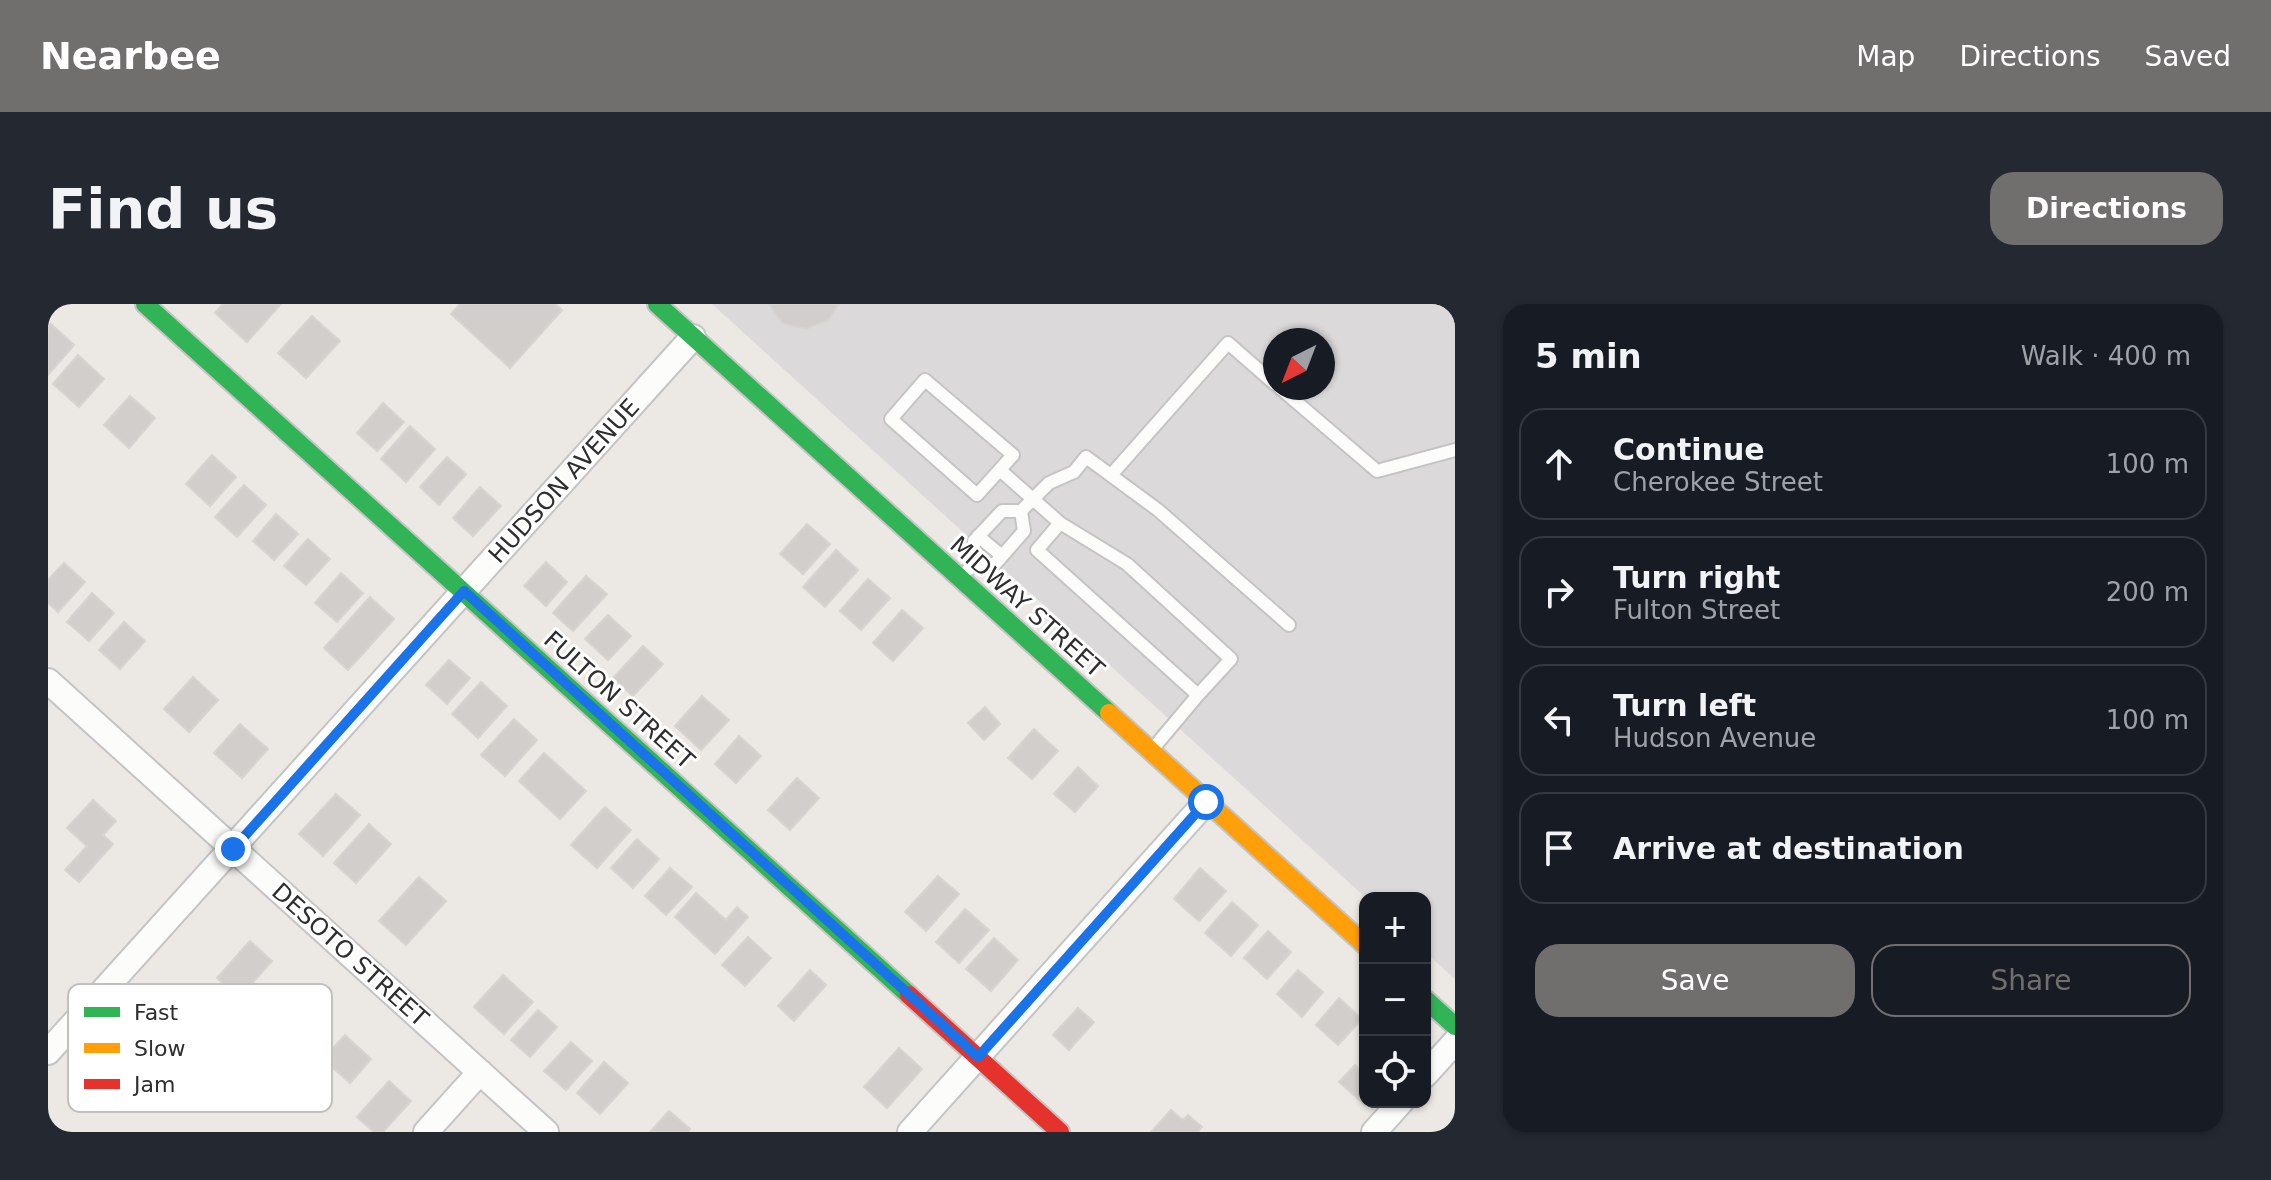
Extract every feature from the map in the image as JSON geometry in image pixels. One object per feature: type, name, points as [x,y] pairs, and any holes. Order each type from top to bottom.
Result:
[{"type":"street","name":"FULTON STREET","points":[[145,304],[1060,1132]]},
{"type":"street","name":"MIDWAY STREET","points":[[657,304],[966,572],[1151,751],[1359,940]]},
{"type":"street","name":"HUDSON AVENUE","points":[[110,984],[693,337]]},
{"type":"street","name":"DESOTO STREET","points":[[48,681],[546,1132]]},
{"type":"street","points":[[910,1132],[1206,802]]},
{"type":"street","points":[[1431,1004],[1455,1026]]},
{"type":"street","name":"HUDSON AVENUE","points":[[48,1052],[68,1030]]},
{"type":"street","points":[[1431,1068],[1455,1042]]},
{"type":"street","points":[[426,1132],[480,1072]]},
{"type":"street","points":[[1374,1132],[1396,1108]]},
{"type":"lane","points":[[1111,475],[1228,343],[1263,374]]},
{"type":"lane","points":[[925,380],[1013,455],[1000,470],[977,495],[891,419],[925,380]]},
{"type":"lane","points":[[1294,400],[1377,471],[1455,450]]},
{"type":"lane","points":[[1021,511],[1024,531],[995,564],[966,572],[974,541],[1002,511],[1021,511],[1049,483],[1074,472],[1086,457],[1158,510],[1289,625]]},
{"type":"lane","points":[[1000,470],[1060,523],[1127,564],[1231,659],[1151,751]]},
{"type":"lane","points":[[1060,523],[1037,550],[1198,695]]},
{"type":"lane","points":[[978,536],[1002,556]]},
{"type":"shaded area","points":[[712,304],[1455,304],[1455,979],[1431,957],[1431,892],[1359,892]]},
{"type":"building","points":[[223,304],[281,304],[247,342],[215,313]]},
{"type":"building","points":[[460,304],[555,304],[562,310],[510,368],[451,314]]},
{"type":"building","points":[[769,304],[839,304],[828,320],[806,329],[782,323]]},
{"type":"building","points":[[312,316],[340,341],[306,378],[278,353]]},
{"type":"building","points":[[51,324],[74,345],[48,375],[48,327]]},
{"type":"building","points":[[78,355],[104,379],[79,407],[53,384]]},
{"type":"building","points":[[130,396],[155,418],[129,448],[104,425]]},
{"type":"building","points":[[383,403],[404,422],[377,451],[357,433]]},
{"type":"building","points":[[410,426],[435,449],[406,482],[381,459]]},
{"type":"building","points":[[212,455],[236,477],[210,506],[186,484]]},
{"type":"building","points":[[447,457],[466,474],[439,505],[420,487]]},
{"type":"building","points":[[244,485],[266,505],[237,537],[215,517]]},
{"type":"building","points":[[480,487],[501,506],[473,536],[453,518]]},
{"type":"building","points":[[276,514],[298,534],[274,560],[253,541]]},
{"type":"building","points":[[807,524],[830,544],[803,574],[780,554]]},
{"type":"building","points":[[308,539],[330,559],[306,585],[284,566]]},
{"type":"building","points":[[836,550],[858,570],[825,607],[803,587]]},
{"type":"building","points":[[546,562],[567,582],[546,606],[524,586]]},
{"type":"building","points":[[64,563],[85,582],[58,612],[48,603],[48,580]]},
{"type":"building","points":[[341,573],[363,593],[337,622],[315,603]]},
{"type":"building","points":[[586,576],[607,594],[573,631],[553,613]]},
{"type":"building","points":[[868,579],[890,598],[861,630],[840,611]]},
{"type":"building","points":[[92,593],[114,613],[89,641],[67,622]]},
{"type":"building","points":[[370,597],[394,619],[348,670],[324,648]]},
{"type":"building","points":[[902,610],[923,628],[893,661],[873,643]]},
{"type":"building","points":[[608,615],[631,636],[608,660],[585,639]]},
{"type":"building","points":[[124,622],[145,641],[120,669],[99,650]]},
{"type":"building","points":[[643,646],[663,664],[633,696],[613,678]]},
{"type":"building","points":[[449,660],[470,678],[447,704],[426,685]]},
{"type":"building","points":[[193,677],[218,700],[189,732],[164,709]]},
{"type":"building","points":[[481,682],[507,706],[478,738],[452,714]]},
{"type":"building","points":[[702,696],[729,720],[701,750],[675,726]]},
{"type":"building","points":[[985,707],[1000,724],[984,740],[968,723]]},
{"type":"building","points":[[514,719],[537,740],[505,776],[481,755]]},
{"type":"building","points":[[240,724],[268,749],[242,778],[214,753]]},
{"type":"building","points":[[1034,729],[1058,751],[1032,779],[1008,758]]},
{"type":"building","points":[[739,736],[761,756],[736,783],[715,764]]},
{"type":"building","points":[[544,753],[586,791],[560,819],[519,781]]},
{"type":"building","points":[[1078,767],[1098,786],[1075,812],[1054,794]]},
{"type":"building","points":[[797,778],[819,798],[790,830],[768,810]]},
{"type":"building","points":[[336,794],[360,815],[323,856],[299,834]]},
{"type":"building","points":[[93,800],[116,821],[103,835],[113,844],[79,882],[65,870],[87,846],[67,828]]},
{"type":"building","points":[[605,807],[631,830],[597,868],[571,845]]},
{"type":"building","points":[[369,824],[391,844],[356,883],[334,863]]},
{"type":"building","points":[[637,839],[659,859],[633,888],[611,868]]},
{"type":"building","points":[[670,868],[692,887],[666,915],[645,896]]},
{"type":"building","points":[[1200,868],[1226,891],[1199,921],[1174,899]]},
{"type":"building","points":[[938,876],[959,894],[926,931],[905,912]]},
{"type":"building","points":[[419,877],[446,901],[406,945],[379,921]]},
{"type":"building","points":[[696,893],[726,920],[737,907],[748,917],[715,954],[675,917]]},
{"type":"building","points":[[1232,902],[1258,925],[1231,956],[1205,933]]},
{"type":"building","points":[[965,909],[989,930],[959,963],[936,942]]},
{"type":"building","points":[[1268,931],[1291,952],[1267,979],[1244,958]]},
{"type":"building","points":[[748,937],[771,958],[745,986],[722,965]]},
{"type":"building","points":[[994,938],[1018,960],[991,991],[966,969]]},
{"type":"building","points":[[250,941],[272,961],[251,984],[224,984],[217,978]]},
{"type":"building","points":[[810,970],[826,985],[794,1021],[778,1006]]},
{"type":"building","points":[[1298,970],[1323,992],[1302,1017],[1277,994]]},
{"type":"building","points":[[503,975],[533,1002],[504,1034],[474,1007]]},
{"type":"building","points":[[1339,998],[1359,1016],[1359,1022],[1338,1045],[1316,1025]]},
{"type":"building","points":[[1078,1008],[1094,1022],[1069,1050],[1053,1035]]},
{"type":"building","points":[[538,1010],[557,1027],[530,1057],[511,1040]]},
{"type":"building","points":[[345,1035],[371,1059],[350,1083],[332,1067],[332,1049]]},
{"type":"building","points":[[571,1042],[592,1061],[566,1090],[544,1071]]},
{"type":"building","points":[[899,1048],[922,1069],[887,1108],[864,1087]]},
{"type":"building","points":[[604,1062],[628,1083],[600,1114],[577,1093]]},
{"type":"building","points":[[1355,1065],[1359,1069],[1359,1100],[1339,1082]]},
{"type":"building","points":[[389,1081],[411,1101],[383,1132],[374,1132],[357,1117]]},
{"type":"building","points":[[1171,1110],[1183,1120],[1188,1115],[1202,1127],[1198,1132],[1151,1132]]},
{"type":"building","points":[[669,1111],[690,1129],[688,1132],[650,1132]]},
{"type":"traffic: fast","points":[[145,304],[909,995]]},
{"type":"traffic: fast","points":[[657,304],[1109,713]]},
{"type":"traffic: fast","points":[[1431,1004],[1455,1026]]},
{"type":"traffic: slow","points":[[1109,713],[1359,940]]},
{"type":"traffic: jam","points":[[909,995],[1060,1132]]},
{"type":"route","points":[[233,849],[464,591],[978,1057],[1206,802]]}]
